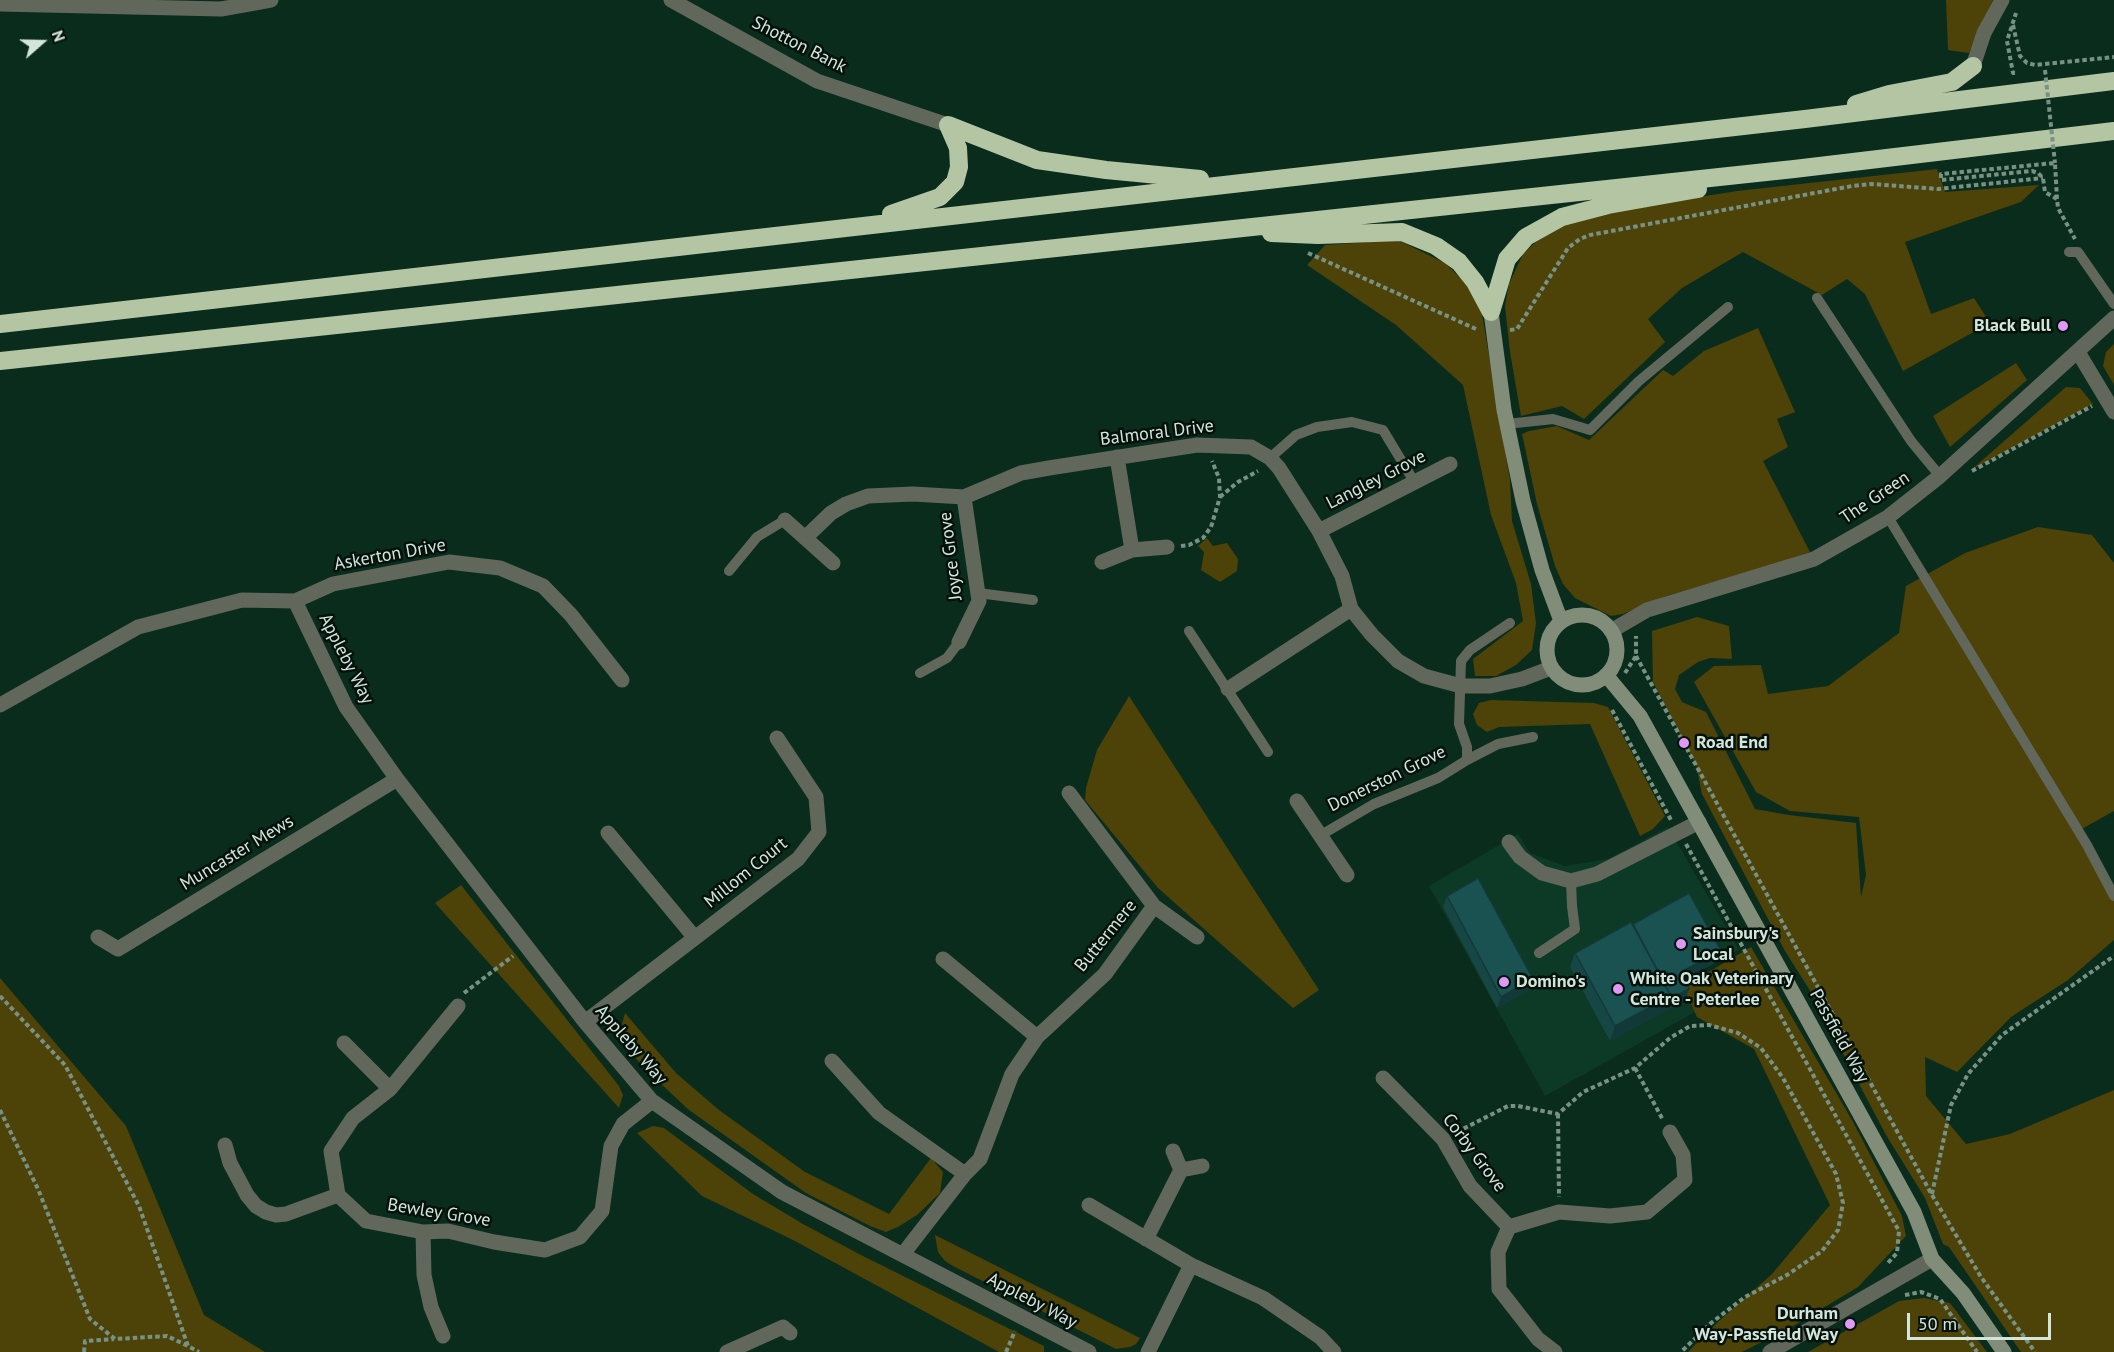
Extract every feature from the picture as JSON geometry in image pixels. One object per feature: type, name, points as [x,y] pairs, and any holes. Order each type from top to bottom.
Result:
[{"type":"highway","points":[[1805,119],[1889,94],[1952,82],[1973,66]]},
{"type":"highway","points":[[0,324],[1805,119],[2114,81]]},
{"type":"highway","points":[[948,125],[1036,160],[1106,170],[1239,182]]},
{"type":"highway","points":[[859,225],[940,197],[956,182],[959,166],[958,148],[948,125]]},
{"type":"highway","points":[[0,361],[1206,230],[1794,169],[2114,131]]},
{"type":"highway","points":[[1491,312],[1507,259],[1526,237],[1562,217],[1608,205],[1678,194],[1794,169]]},
{"type":"highway","points":[[1206,230],[1318,235],[1402,232],[1436,246],[1459,262],[1475,282],[1491,312]]},
{"type":"street","points":[[0,4],[221,9],[271,0]]},
{"type":"street","name":"Shotton Bank","points":[[671,0],[817,81],[948,125]]},
{"type":"street","points":[[1973,66],[1984,33],[2002,0]]},
{"type":"street","points":[[1491,312],[1507,423],[1523,501],[1561,621]]},
{"type":"street","name":"The Green","points":[[1611,631],[1647,610],[1814,559],[1888,517],[1940,476],[2114,318]]},
{"type":"street","points":[[2078,352],[2110,405]]},
{"type":"street","name":"Balmoral Drive","points":[[805,538],[831,513],[846,504],[868,496],[913,494],[964,497],[1021,473],[1197,445],[1251,447],[1274,463]]},
{"type":"street","points":[[1118,457],[1132,550]]},
{"type":"street","points":[[1274,463],[1319,531],[1341,576],[1352,609],[1372,635],[1398,661],[1424,676],[1461,686],[1490,686],[1522,679],[1551,668]]},
{"type":"street","name":"Langley Grove","points":[[1319,531],[1450,464]]},
{"type":"street","name":"Joyce Grove","points":[[959,642],[979,601],[964,497]]},
{"type":"street","points":[[785,520],[833,563]]},
{"type":"street","points":[[1102,562],[1132,550],[1167,547]]},
{"type":"street","name":"Askerton Drive","points":[[0,705],[138,627],[242,600],[296,602],[333,584],[449,562],[500,568],[543,586],[572,615],[622,680]]},
{"type":"street","name":"Appleby Way","points":[[296,602],[346,707],[397,779],[585,1022],[652,1101],[782,1192],[903,1254],[1080,1350]]},
{"type":"street","points":[[1228,689],[1352,609]]},
{"type":"street","points":[[1584,615],[1604,623],[1611,631],[1616,642],[1617,655],[1606,675],[1592,684],[1580,686],[1563,681],[1551,668],[1547,656],[1548,641],[1552,630],[1561,621],[1571,616],[1584,615]]},
{"type":"street","name":"Passfield Way","points":[[1606,675],[1640,716],[1914,1212],[1932,1259],[1963,1293],[2004,1352]]},
{"type":"street","name":"Millom Court","points":[[585,1022],[798,859],[819,832],[816,797],[777,738]]},
{"type":"street","name":"Muncaster Mews","points":[[98,938],[118,948],[397,779]]},
{"type":"street","name":"Buttermere","points":[[903,1254],[965,1174],[980,1159],[1012,1074],[1037,1037],[1105,974],[1154,906],[1069,793]]},
{"type":"street","name":"Donerston Grove","points":[[1297,801],[1347,874]]},
{"type":"street","points":[[1509,842],[1520,857],[1542,873],[1571,881],[1597,874],[1699,822]]},
{"type":"street","points":[[608,833],[695,938]]},
{"type":"street","points":[[1154,906],[1197,937]]},
{"type":"street","points":[[944,959],[1037,1037]]},
{"type":"street","points":[[225,1145],[230,1163],[247,1195],[256,1206],[266,1212],[276,1215],[286,1214],[338,1195],[331,1151],[353,1118],[390,1089],[458,1006]]},
{"type":"street","points":[[344,1043],[390,1089]]},
{"type":"street","points":[[832,1061],[879,1113],[965,1174]]},
{"type":"street","name":"Corby Grove","points":[[1383,1078],[1443,1138],[1470,1186],[1509,1227]]},
{"type":"street","name":"Bewley Grove","points":[[338,1195],[366,1221],[423,1232],[448,1232],[545,1250],[580,1237],[602,1211],[611,1146],[623,1124],[652,1101]]},
{"type":"street","points":[[1555,1352],[1538,1339],[1499,1289],[1498,1252],[1509,1227],[1559,1212],[1610,1216],[1647,1212],[1685,1180],[1683,1155],[1670,1132]]},
{"type":"street","points":[[1146,1239],[1181,1170],[1173,1151]]},
{"type":"street","points":[[1181,1170],[1202,1166]]},
{"type":"street","points":[[1089,1206],[1191,1265],[1263,1298],[1320,1337],[1334,1352]]},
{"type":"street","points":[[423,1232],[424,1275],[430,1307],[443,1336]]},
{"type":"street","points":[[1770,1352],[1932,1259]]},
{"type":"street","points":[[1148,1352],[1191,1265]]},
{"type":"street","points":[[727,1352],[783,1327],[790,1334]]},
{"type":"lane","points":[[2074,252],[2114,304]]},
{"type":"lane","points":[[1817,297],[1911,441],[1940,476]]},
{"type":"lane","points":[[1507,423],[1553,418],[1590,430],[1648,373],[1728,307]]},
{"type":"lane","points":[[1274,463],[1296,435],[1317,427],[1353,422],[1383,430],[1414,483]]},
{"type":"lane","points":[[1888,517],[2081,834],[2109,874],[2114,896]]},
{"type":"lane","points":[[729,571],[757,537],[785,520]]},
{"type":"lane","points":[[978,593],[1032,600]]},
{"type":"lane","name":"Donerston Grove","points":[[1321,835],[1374,804],[1438,778],[1467,760],[1467,747],[1460,724],[1461,661],[1470,650],[1510,623]]},
{"type":"lane","points":[[1189,631],[1268,752]]},
{"type":"lane","points":[[920,672],[947,658],[959,642]]},
{"type":"lane","points":[[1467,760],[1498,744],[1533,737]]},
{"type":"lane","points":[[1539,953],[1575,929],[1571,881]]},
{"type":"path","points":[[2018,8],[2007,41],[2013,73],[2024,72]]},
{"type":"path","points":[[2013,24],[2019,56],[2026,63],[2035,65],[2114,57]]},
{"type":"path","points":[[2034,71],[2045,70],[2058,208],[2074,236],[2074,252]]},
{"type":"path","points":[[2055,163],[1941,174],[1941,180],[2032,171],[2043,178],[2045,192],[2057,199]]},
{"type":"path","points":[[1301,250],[1481,331],[1494,333],[1517,329],[1568,248],[1580,238],[1590,235],[1852,186],[1872,184],[1938,189],[2043,178]]},
{"type":"path","points":[[1940,476],[1964,476],[2110,405]]},
{"type":"path","points":[[1167,547],[1189,545],[1203,537],[1211,527],[1220,497],[1219,478],[1210,458],[1197,445]]},
{"type":"path","points":[[1220,497],[1238,482],[1274,463]]},
{"type":"path","points":[[1636,656],[1932,1195],[1981,1278],[2035,1352]]},
{"type":"path","points":[[1686,843],[1899,1231],[1897,1253],[1883,1268]]},
{"type":"path","points":[[458,1006],[459,996],[526,947]]},
{"type":"path","points":[[1932,1194],[1951,1105],[1968,1074],[2002,1035],[2114,956]]},
{"type":"path","points":[[0,996],[65,1065],[139,1206],[188,1346]]},
{"type":"path","points":[[1635,1068],[1670,1132]]},
{"type":"path","points":[[0,1110],[38,1189],[90,1319],[115,1339]]},
{"type":"path","points":[[1558,1114],[1559,1212]]},
{"type":"path","points":[[1896,1297],[1921,1292],[1940,1299],[1977,1352]]},
{"type":"path","points":[[1006,1352],[1021,1317]]},
{"type":"path","points":[[84,1352],[85,1341],[167,1336],[199,1352]]},
{"type":"shaded area","points":[[1946,0],[1993,0],[1969,53],[1948,50]]},
{"type":"shaded area","points":[[1937,169],[1945,192],[2039,185],[2021,202],[1905,242],[1931,314],[1974,298],[1990,323],[1903,371],[1865,294],[1847,279],[1822,295],[1743,252],[1682,288],[1648,319],[1665,342],[1584,419],[1562,406],[1521,416],[1505,306],[1509,284],[1523,254],[1543,235],[1568,221],[1604,212],[1737,191]]},
{"type":"shaded area","points":[[1398,240],[1445,263],[1470,287],[1482,314],[1510,480],[1512,521],[1531,584],[1536,623],[1532,650],[1516,665],[1496,676],[1475,676],[1473,659],[1523,621],[1516,583],[1491,515],[1463,385],[1396,325],[1307,265],[1325,245]]},
{"type":"shaded area","points":[[1758,328],[1795,412],[1777,419],[1788,447],[1763,461],[1810,552],[1666,596],[1623,614],[1611,616],[1575,598],[1563,584],[1555,566],[1537,504],[1522,434],[1557,426],[1589,440],[1663,370],[1673,376],[1704,351]]},
{"type":"shaded area","points":[[2114,344],[2114,385],[2103,366],[2106,352]]},
{"type":"shaded area","points":[[2016,363],[2027,380],[1950,447],[1933,416]]},
{"type":"shaded area","points":[[2066,387],[2080,388],[2093,404],[1971,470]]},
{"type":"shaded area","points":[[2038,527],[2092,535],[2114,563],[2114,811],[2080,830],[2114,895],[2114,940],[2068,980],[2011,1017],[1957,1072],[1925,1057],[1926,1096],[1966,1144],[2010,1134],[2114,1090],[2114,1352],[2021,1352],[1949,1247],[1943,1244],[1925,1198],[1886,1135],[1702,794],[1696,765],[1653,682],[1652,631],[1697,617],[1729,626],[1732,659],[1710,658],[1698,662],[1679,675],[1675,689],[1682,702],[1706,712],[1755,809],[1856,823],[1861,897],[1866,875],[1859,817],[1790,811],[1756,792],[1694,682],[1714,666],[1761,665],[1768,694],[1828,686],[1899,633],[1906,586],[1965,553]]},
{"type":"shaded area","points":[[1207,538],[1213,546],[1227,543],[1238,559],[1237,571],[1220,582],[1201,570],[1204,552],[1198,546]]},
{"type":"shaded area","points":[[1129,696],[1319,990],[1293,1008],[1158,888],[1085,800],[1086,788],[1097,750]]},
{"type":"shaded area","points":[[1491,700],[1594,703],[1608,707],[1665,816],[1653,829],[1640,836],[1590,724],[1499,727],[1487,732],[1477,725],[1473,714],[1479,703]]},
{"type":"shaded area","points":[[1668,827],[1739,950],[1677,983],[1695,1012],[1545,1096],[1429,886],[1518,834],[1530,853],[1565,866],[1608,859]]},
{"type":"shaded area","points":[[461,885],[619,1086],[623,1095],[619,1108],[435,903]]},
{"type":"shaded area","points":[[1751,947],[1852,1120],[1902,1216],[1906,1236],[1858,1287],[1795,1325],[1742,1352],[1688,1352],[1772,1274],[1830,1205],[1754,1049],[1697,1017],[1683,987]]},
{"type":"shaded area","points":[[0,978],[126,1126],[204,1315],[265,1352],[0,1352]]},
{"type":"shaded area","points":[[625,1013],[676,1073],[719,1110],[805,1172],[889,1214],[931,1158],[943,1172],[940,1193],[917,1215],[886,1232],[806,1193],[689,1110],[645,1069],[622,1042],[620,1031]]},
{"type":"shaded area","points":[[653,1126],[664,1128],[753,1194],[803,1224],[1044,1346],[1044,1352],[999,1352],[793,1240],[702,1196],[637,1133]]},
{"type":"shaded area","points":[[935,1235],[1140,1338],[1130,1347],[1116,1349],[945,1261],[938,1252]]},
{"type":"shaded area","points":[[1924,1298],[1950,1303],[1987,1352],[1808,1352],[1899,1301]]},
{"type":"building","points":[[1478,878],[1533,979],[1501,997],[1447,896]]},
{"type":"building","points":[[1689,893],[1721,951],[1681,972],[1689,989],[1670,999],[1671,996],[1633,924]]},
{"type":"building","name":"White Oak Veterinary Centre - Peterlee","points":[[1631,922],[1671,996],[1615,1026],[1575,953]]},
{"type":"place","name":"Black Bull","points":[[2063,326]]},
{"type":"place","name":"Road End","points":[[1684,743]]},
{"type":"place","name":"Sainsbury's Local","points":[[1681,944]]},
{"type":"place","name":"Domino's","points":[[1504,982]]},
{"type":"place","name":"White Oak Veterinary Centre - Peterlee","points":[[1618,989]]},
{"type":"place","name":"Durham Way-Passfield Way","points":[[1850,1324]]}]
